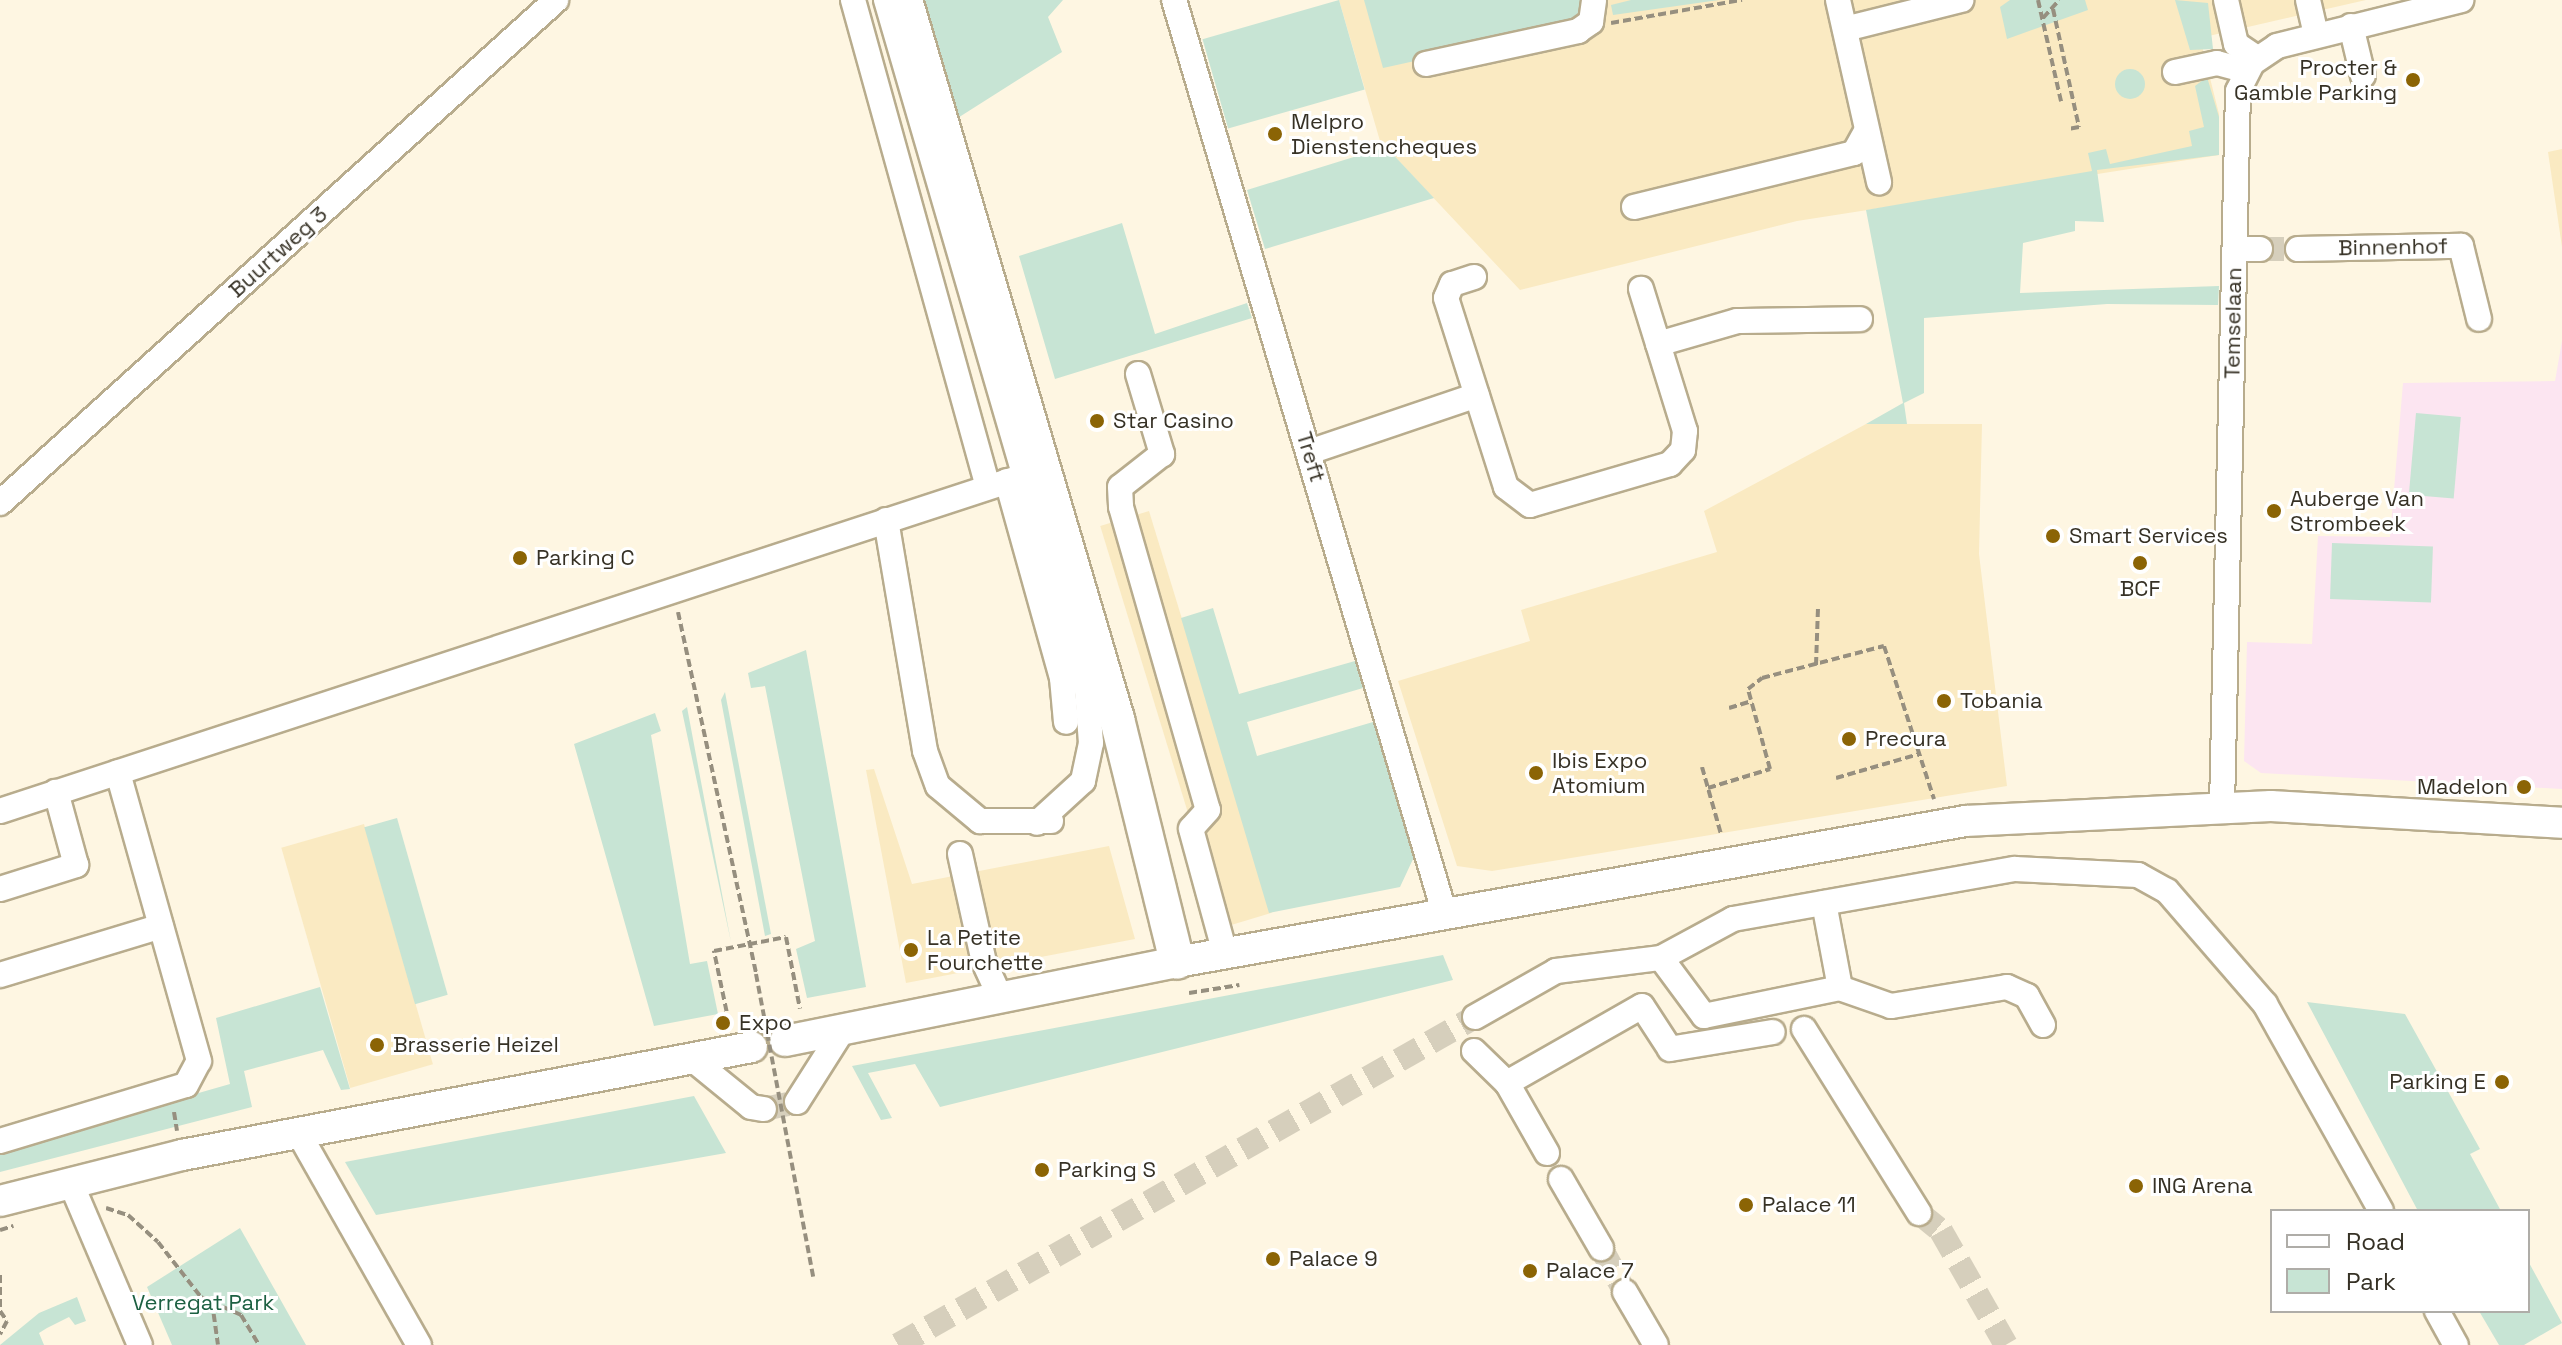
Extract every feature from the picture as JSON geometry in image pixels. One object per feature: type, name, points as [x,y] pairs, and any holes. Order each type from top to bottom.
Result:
[{"type":"highway","points":[[905,0],[1017,478],[1105,686],[1183,978]]},
{"type":"main road","points":[[785,1041],[1001,999],[1183,978],[1225,953],[1919,827],[2222,807],[2383,808],[2562,823]]},
{"type":"main road","points":[[0,1201],[182,1155],[752,1047]]},
{"type":"street","name":"Buurtweg 3","points":[[0,503],[556,0]]},
{"type":"street","points":[[853,0],[1017,478],[1091,716],[1083,781],[1037,823]]},
{"type":"street","points":[[886,0],[1017,478],[1062,678],[1066,722]]},
{"type":"street","name":"Treft","points":[[1174,0],[1445,915]]},
{"type":"street","points":[[1426,64],[1578,31],[1591,22],[1594,0]]},
{"type":"street","points":[[1838,0],[1879,182]]},
{"type":"street","points":[[1845,29],[1961,0]]},
{"type":"street","points":[[2226,0],[2236,44],[2252,65]]},
{"type":"street","points":[[2308,0],[2316,34]]},
{"type":"street","points":[[2175,72],[2217,63],[2252,65],[2316,34],[2410,6],[2461,0]]},
{"type":"street","points":[[2351,26],[2363,76]]},
{"type":"street","name":"Temselaan","points":[[2222,807],[2236,105],[2252,65]]},
{"type":"street","points":[[1634,207],[1854,153],[1867,130]]},
{"type":"street","name":"Binnenhof","points":[[2298,249],[2461,246],[2479,319]]},
{"type":"street","points":[[2235,249],[2260,249]]},
{"type":"street","points":[[1474,277],[1446,294],[1506,487],[1521,502],[1540,504],[1677,458],[1685,431],[1641,289]]},
{"type":"street","points":[[1658,344],[1743,320],[1860,319]]},
{"type":"street","points":[[1138,374],[1162,454],[1120,487],[1121,507],[1208,810],[1191,829],[1225,953]]},
{"type":"street","points":[[1309,452],[1477,395]]},
{"type":"street","points":[[0,811],[1017,478]]},
{"type":"street","points":[[886,520],[925,751],[938,786],[980,821],[1037,823],[1065,819],[1091,795],[1105,753],[1105,686]]},
{"type":"street","points":[[0,1141],[186,1085],[199,1061],[118,772]]},
{"type":"street","points":[[5,889],[76,865],[56,792]]},
{"type":"street","points":[[960,854],[984,962],[1001,999]]},
{"type":"street","points":[[1475,1017],[1556,971],[1661,958],[1733,919],[2015,869],[2092,868],[2152,881],[2265,1004],[2380,1209]]},
{"type":"street","points":[[1824,903],[1840,988]]},
{"type":"street","points":[[0,975],[161,926]]},
{"type":"street","points":[[1661,958],[1704,1016],[1840,988],[1891,1006],[2007,987],[2027,996],[2043,1025]]},
{"type":"street","points":[[1507,1083],[1642,1006],[1670,1049],[1773,1032]]},
{"type":"street","points":[[1804,1029],[1919,1213]]},
{"type":"street","points":[[797,1102],[842,1031]]},
{"type":"street","points":[[1474,1051],[1507,1083],[1547,1153]]},
{"type":"street","points":[[691,1058],[751,1107],[764,1109]]},
{"type":"street","points":[[298,1132],[419,1345]]},
{"type":"street","points":[[1561,1179],[1601,1248]]},
{"type":"street","points":[[70,1181],[140,1345]]},
{"type":"street","points":[[1625,1292],[1656,1345]]},
{"type":"street","points":[[2438,1313],[2456,1345]]},
{"type":"path","points":[[1578,31],[1742,0]]},
{"type":"path","points":[[2038,0],[2061,101]]},
{"type":"path","points":[[2043,18],[2059,0]]},
{"type":"path","points":[[2053,9],[2079,127],[2068,129]]},
{"type":"path","points":[[672,590],[702,697],[813,1277]]},
{"type":"path","points":[[1816,665],[1818,609]]},
{"type":"path","points":[[1708,788],[1770,769],[1748,689],[1762,678],[1884,646],[1934,799]]},
{"type":"path","points":[[1729,708],[1752,701]]},
{"type":"path","points":[[1836,778],[1919,754]]},
{"type":"path","points":[[1702,767],[1721,834]]},
{"type":"path","points":[[729,1023],[714,951],[749,944],[786,937],[800,1009]]},
{"type":"path","points":[[1183,978],[1239,985]]},
{"type":"path","points":[[170,1090],[182,1155]]},
{"type":"path","points":[[99,1207],[128,1215],[212,1302],[241,1315],[259,1345]]},
{"type":"path","points":[[0,1275],[0,1310],[7,1325],[0,1334]]},
{"type":"path","points":[[212,1302],[218,1345]]},
{"type":"shaded area","points":[[1339,0],[2366,0],[2200,38],[2219,114],[2219,155],[1797,221],[1520,290],[1380,141]]},
{"type":"shaded area","points":[[2562,149],[2562,247],[2548,152]]},
{"type":"shaded area","points":[[2562,341],[2562,789],[2261,773],[2244,761],[2247,642],[2312,644],[2318,536],[2390,537],[2403,383],[2555,381]]},
{"type":"shaded area","points":[[1866,424],[1982,424],[1979,554],[2007,786],[1492,871],[1457,866],[1398,681],[1530,641],[1521,610],[1717,552],[1704,511]]},
{"type":"shaded area","points":[[1149,511],[1272,913],[1223,928],[1100,526]]},
{"type":"shaded area","points":[[874,769],[912,884],[1109,846],[1135,939],[906,983],[866,770]]},
{"type":"shaded area","points":[[364,824],[433,1064],[350,1088],[281,848]]},
{"type":"green space","points":[[918,0],[1063,0],[1048,17],[1062,52],[953,121]]},
{"type":"green space","points":[[1339,0],[1365,89],[1228,129],[1203,39]]},
{"type":"green space","points":[[1364,0],[1583,0],[1573,26],[1383,68]]},
{"type":"green space","points":[[1631,0],[1719,0],[1613,15],[1611,5]]},
{"type":"green space","points":[[2010,0],[2085,0],[2088,10],[2007,39],[2000,7]]},
{"type":"green space","points":[[2175,0],[2208,3],[2213,49],[2190,50]]},
{"type":"green space","points":[[2130,69],[2140,74],[2145,84],[2140,94],[2130,99],[2120,94],[2115,84],[2120,74]]},
{"type":"green space","points":[[2207,77],[2219,117],[2219,155],[2097,170],[2104,222],[2075,221],[2075,231],[2023,243],[2020,293],[2219,286],[2218,305],[2107,304],[1924,318],[1924,393],[1904,403],[1907,424],[1866,424],[1903,403],[1866,210],[2092,171],[2088,153],[2106,149],[2110,164],[2192,146],[2189,131],[2204,127],[2195,86]]},
{"type":"green space","points":[[1386,147],[1434,198],[1265,249],[1247,190]]},
{"type":"green space","points":[[1122,223],[1155,334],[1247,303],[1252,318],[1055,379],[1019,256]]},
{"type":"green space","points":[[2416,413],[2461,417],[2454,499],[2409,495]]},
{"type":"green space","points":[[2332,543],[2433,547],[2431,602],[2330,599]]},
{"type":"green space","points":[[1213,608],[1239,694],[1355,661],[1363,688],[1247,722],[1257,756],[1373,722],[1414,857],[1400,887],[1269,913],[1181,618]]},
{"type":"green space","points":[[806,650],[866,987],[807,998],[796,949],[815,941],[765,686],[751,688],[748,673]]},
{"type":"green space","points":[[725,692],[771,934],[765,936],[721,700]]},
{"type":"green space","points":[[687,707],[731,942],[682,711]]},
{"type":"green space","points":[[655,713],[661,731],[651,735],[690,964],[707,961],[718,1014],[654,1026],[574,744]]},
{"type":"green space","points":[[397,818],[448,995],[415,1004],[364,827]]},
{"type":"green space","points":[[1443,955],[1453,980],[940,1107],[915,1064],[868,1073],[892,1118],[881,1120],[852,1066]]},
{"type":"green space","points":[[320,987],[350,1089],[341,1090],[323,1050],[244,1071],[252,1107],[0,1172],[0,1150],[230,1084],[216,1018]]},
{"type":"green space","points":[[2307,1002],[2405,1014],[2480,1149],[2470,1154],[2500,1209],[2417,1209]]},
{"type":"green space","points":[[694,1096],[726,1153],[376,1215],[345,1162]]},
{"type":"green space","name":"Verregat Park","points":[[240,1228],[306,1345],[172,1345],[147,1287]]},
{"type":"green space","points":[[2530,1265],[2562,1323],[2524,1345],[2499,1345],[2480,1313],[2530,1313]]},
{"type":"green space","points":[[77,1297],[86,1321],[75,1325],[69,1317],[47,1328],[39,1333],[44,1345],[0,1345],[39,1313]]},
{"type":"tunnel","points":[[2260,249],[2298,249]]},
{"type":"tunnel","points":[[898,1345],[1475,1017]]},
{"type":"tunnel","points":[[764,1109],[797,1102]]},
{"type":"tunnel","points":[[1919,1213],[1941,1231],[2006,1345]]},
{"type":"tunnel","points":[[1601,1248],[1625,1292]]},
{"type":"place","name":"Procter & Gamble Parking","points":[[2413,80]]},
{"type":"place","name":"Melpro Dienstencheques","points":[[1275,134]]},
{"type":"place","name":"Star Casino","points":[[1097,421]]},
{"type":"place","name":"Auberge Van Strombeek","points":[[2274,511]]},
{"type":"place","name":"Smart Services","points":[[2053,536]]},
{"type":"place","name":"Parking C","points":[[520,558]]},
{"type":"place","name":"BCF","points":[[2140,563]]},
{"type":"place","name":"Tobania","points":[[1944,701]]},
{"type":"place","name":"Precura","points":[[1849,739]]},
{"type":"place","name":"Ibis Expo Atomium","points":[[1536,773]]},
{"type":"place","name":"Madelon","points":[[2524,787]]},
{"type":"place","name":"La Petite Fourchette","points":[[911,950]]},
{"type":"place","name":"Expo","points":[[723,1023]]},
{"type":"place","name":"Brasserie Heizel","points":[[377,1045]]},
{"type":"place","name":"Parking E","points":[[2502,1082]]},
{"type":"place","name":"Parking S","points":[[1042,1170]]},
{"type":"place","name":"ING Arena","points":[[2136,1186]]},
{"type":"place","name":"Palace 11","points":[[1746,1205]]},
{"type":"place","name":"Palace 9","points":[[1273,1259]]},
{"type":"place","name":"Palace 7","points":[[1530,1271]]}]
